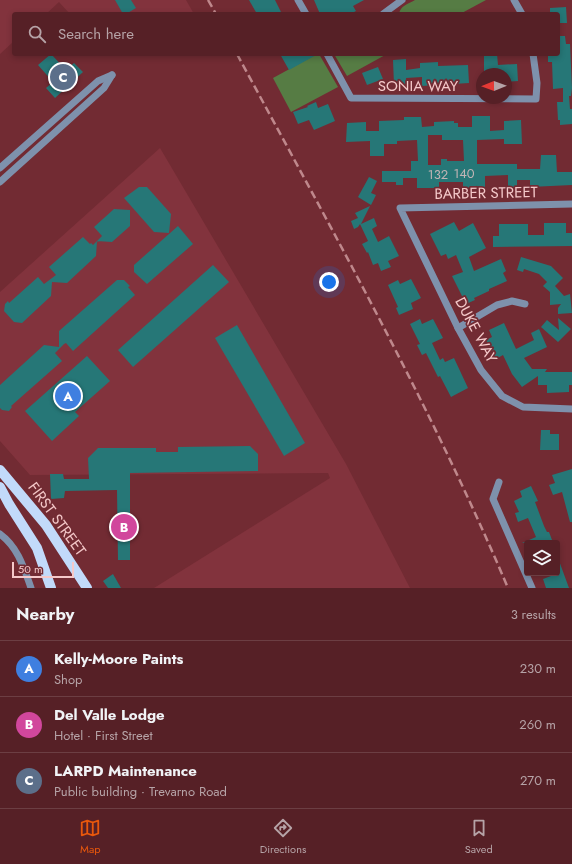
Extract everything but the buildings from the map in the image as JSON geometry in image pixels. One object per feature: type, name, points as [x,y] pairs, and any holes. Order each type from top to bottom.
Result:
[{"type":"main road","name":"FIRST STREET","points":[[0,470],[46,525],[87,588]]},
{"type":"main road","points":[[0,487],[37,548],[51,588]]},
{"type":"street","points":[[298,0],[305,12]]},
{"type":"street","points":[[386,12],[402,0]]},
{"type":"street","points":[[514,0],[521,12]]},
{"type":"street","name":"SONIA WAY","points":[[328,56],[351,98],[536,99],[537,83],[533,56]]},
{"type":"street","points":[[0,168],[98,81],[112,75],[104,88],[0,182]]},
{"type":"street","name":"BARBER STREET","points":[[400,208],[572,204]]},
{"type":"street","name":"DUKE WAY","points":[[400,208],[458,328],[482,370],[502,396],[523,407],[572,409]]},
{"type":"street","points":[[458,328],[497,305],[512,301],[525,304]]},
{"type":"street","points":[[499,482],[493,499],[532,588]]},
{"type":"street","points":[[0,534],[8,540],[20,557],[31,588]]},
{"type":"shaded area","points":[[0,0],[186,0],[193,12],[68,12],[59,2],[48,12],[12,12],[12,43],[0,54]]},
{"type":"shaded area","points":[[160,148],[346,464],[410,588],[154,588],[330,478],[328,473],[30,475],[0,441],[0,292]]},
{"type":"green space","points":[[415,0],[486,0],[464,12],[400,12],[407,4]]},
{"type":"green space","points":[[313,56],[320,56],[338,87],[291,112],[273,78]]},
{"type":"green space","points":[[335,56],[383,56],[347,76]]},
{"type":"railway","points":[[208,0],[215,12]]},
{"type":"railway","points":[[238,56],[344,252],[413,385],[478,519],[508,588]]},
{"type":"place","name":"LARPD Maintenance","points":[[63,77]]},
{"type":"place","name":"Kelly-Moore Paints","points":[[68,396]]},
{"type":"place","name":"Del Valle Lodge","points":[[124,527]]}]
